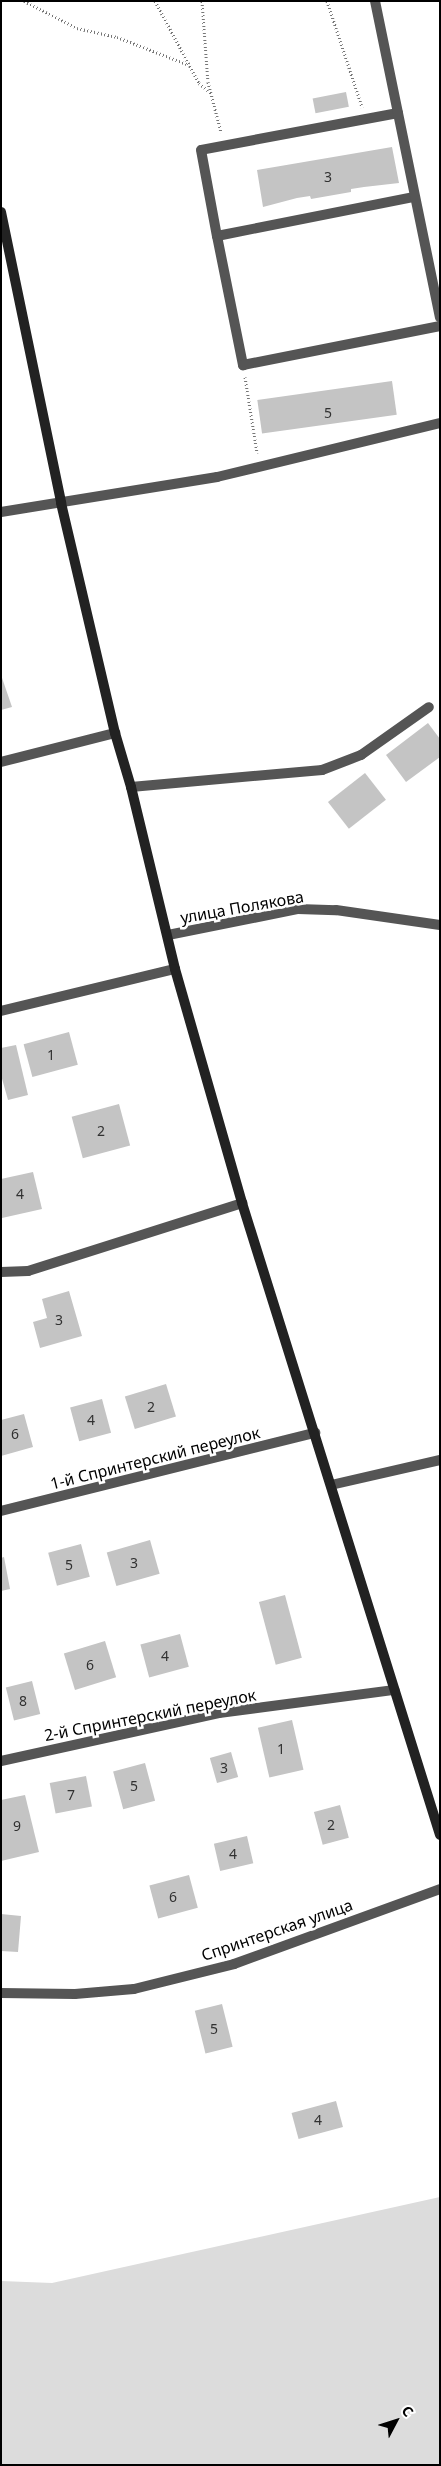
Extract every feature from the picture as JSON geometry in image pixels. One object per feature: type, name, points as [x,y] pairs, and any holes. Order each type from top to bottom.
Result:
[{"type":"street","points":[[375,1],[440,318]]},
{"type":"street","points":[[398,113],[201,150],[217,236],[243,364],[440,326]]},
{"type":"street","points":[[217,236],[414,197]]},
{"type":"street","points":[[1,212],[5,248],[61,503],[115,733],[131,787],[176,969],[242,1203],[440,1835]]},
{"type":"street","points":[[1,512],[217,477],[440,423]]},
{"type":"street","points":[[131,787],[322,770],[361,755],[429,707]]},
{"type":"street","points":[[1,762],[115,733]]},
{"type":"street","name":"улица Полякова","points":[[168,935],[298,909],[336,910],[440,925]]},
{"type":"street","points":[[1,1011],[176,969]]},
{"type":"street","points":[[1,1272],[28,1271],[242,1203]]},
{"type":"street","name":"1-й Спринтерский переулок","points":[[1,1511],[315,1433]]},
{"type":"street","points":[[331,1485],[440,1460]]},
{"type":"street","name":"2-й Спринтерский переулок","points":[[1,1761],[219,1713],[394,1690]]},
{"type":"street","name":"Спринтерская улица","points":[[1,1994],[75,1994],[134,1988],[234,1964],[440,1889]]},
{"type":"path","points":[[24,1],[77,28],[117,37],[189,65]]},
{"type":"path","points":[[155,1],[199,83],[211,93]]},
{"type":"path","points":[[202,1],[211,93],[225,147]]},
{"type":"path","points":[[327,1],[366,120]]},
{"type":"path","points":[[243,364],[260,466]]},
{"type":"shaded area","points":[[440,2197],[440,2465],[1,2465],[1,2281],[52,2283]]},
{"type":"building","points":[[346,92],[349,107],[315,113],[313,98]]},
{"type":"building","points":[[392,147],[399,183],[351,189],[351,192],[311,199],[310,196],[297,198],[263,207],[257,170]]},
{"type":"building","points":[[392,381],[397,415],[262,434],[257,400]]},
{"type":"building","points":[[1,675],[12,707],[1,710]]},
{"type":"building","points":[[428,723],[440,739],[440,757],[406,782],[386,755]]},
{"type":"building","points":[[365,773],[386,800],[349,829],[328,802]]},
{"type":"building","points":[[69,1032],[78,1065],[32,1077],[24,1044]]},
{"type":"building","points":[[16,1045],[28,1095],[8,1100],[1,1075],[1,1048]]},
{"type":"building","points":[[119,1104],[130,1146],[83,1158],[72,1117]]},
{"type":"building","points":[[33,1172],[42,1209],[2,1218],[1,1179]]},
{"type":"building","points":[[69,1291],[82,1336],[40,1348],[33,1322],[47,1318],[42,1299]]},
{"type":"building","points":[[166,1384],[176,1417],[135,1429],[125,1397]]},
{"type":"building","points":[[102,1399],[111,1433],[79,1441],[70,1408]]},
{"type":"building","points":[[24,1414],[33,1447],[1,1456],[1,1420]]},
{"type":"building","points":[[150,1540],[160,1574],[116,1586],[107,1552]]},
{"type":"building","points":[[81,1544],[90,1577],[57,1586],[48,1553]]},
{"type":"building","points":[[4,1557],[10,1589],[1,1591],[1,1558]]},
{"type":"building","points":[[285,1595],[302,1658],[276,1665],[259,1602]]},
{"type":"building","points":[[180,1634],[189,1667],[149,1677],[140,1645]]},
{"type":"building","points":[[105,1641],[116,1677],[75,1690],[64,1654]]},
{"type":"building","points":[[32,1681],[40,1714],[14,1721],[6,1688]]},
{"type":"building","points":[[292,1720],[303,1770],[269,1778],[258,1728]]},
{"type":"building","points":[[231,1752],[238,1777],[217,1783],[210,1758]]},
{"type":"building","points":[[145,1763],[155,1801],[123,1809],[113,1772]]},
{"type":"building","points":[[86,1776],[92,1806],[56,1813],[50,1783]]},
{"type":"building","points":[[25,1795],[39,1852],[1,1861],[1,1800]]},
{"type":"building","points":[[340,1805],[349,1838],[323,1845],[314,1812]]},
{"type":"building","points":[[247,1836],[253,1863],[220,1871],[214,1844]]},
{"type":"building","points":[[189,1875],[198,1908],[158,1918],[149,1886]]},
{"type":"building","points":[[1,1914],[21,1916],[18,1952],[1,1951]]},
{"type":"building","points":[[222,2004],[233,2047],[205,2053],[195,2011]]},
{"type":"building","points":[[336,2101],[343,2127],[299,2139],[292,2113]]}]
